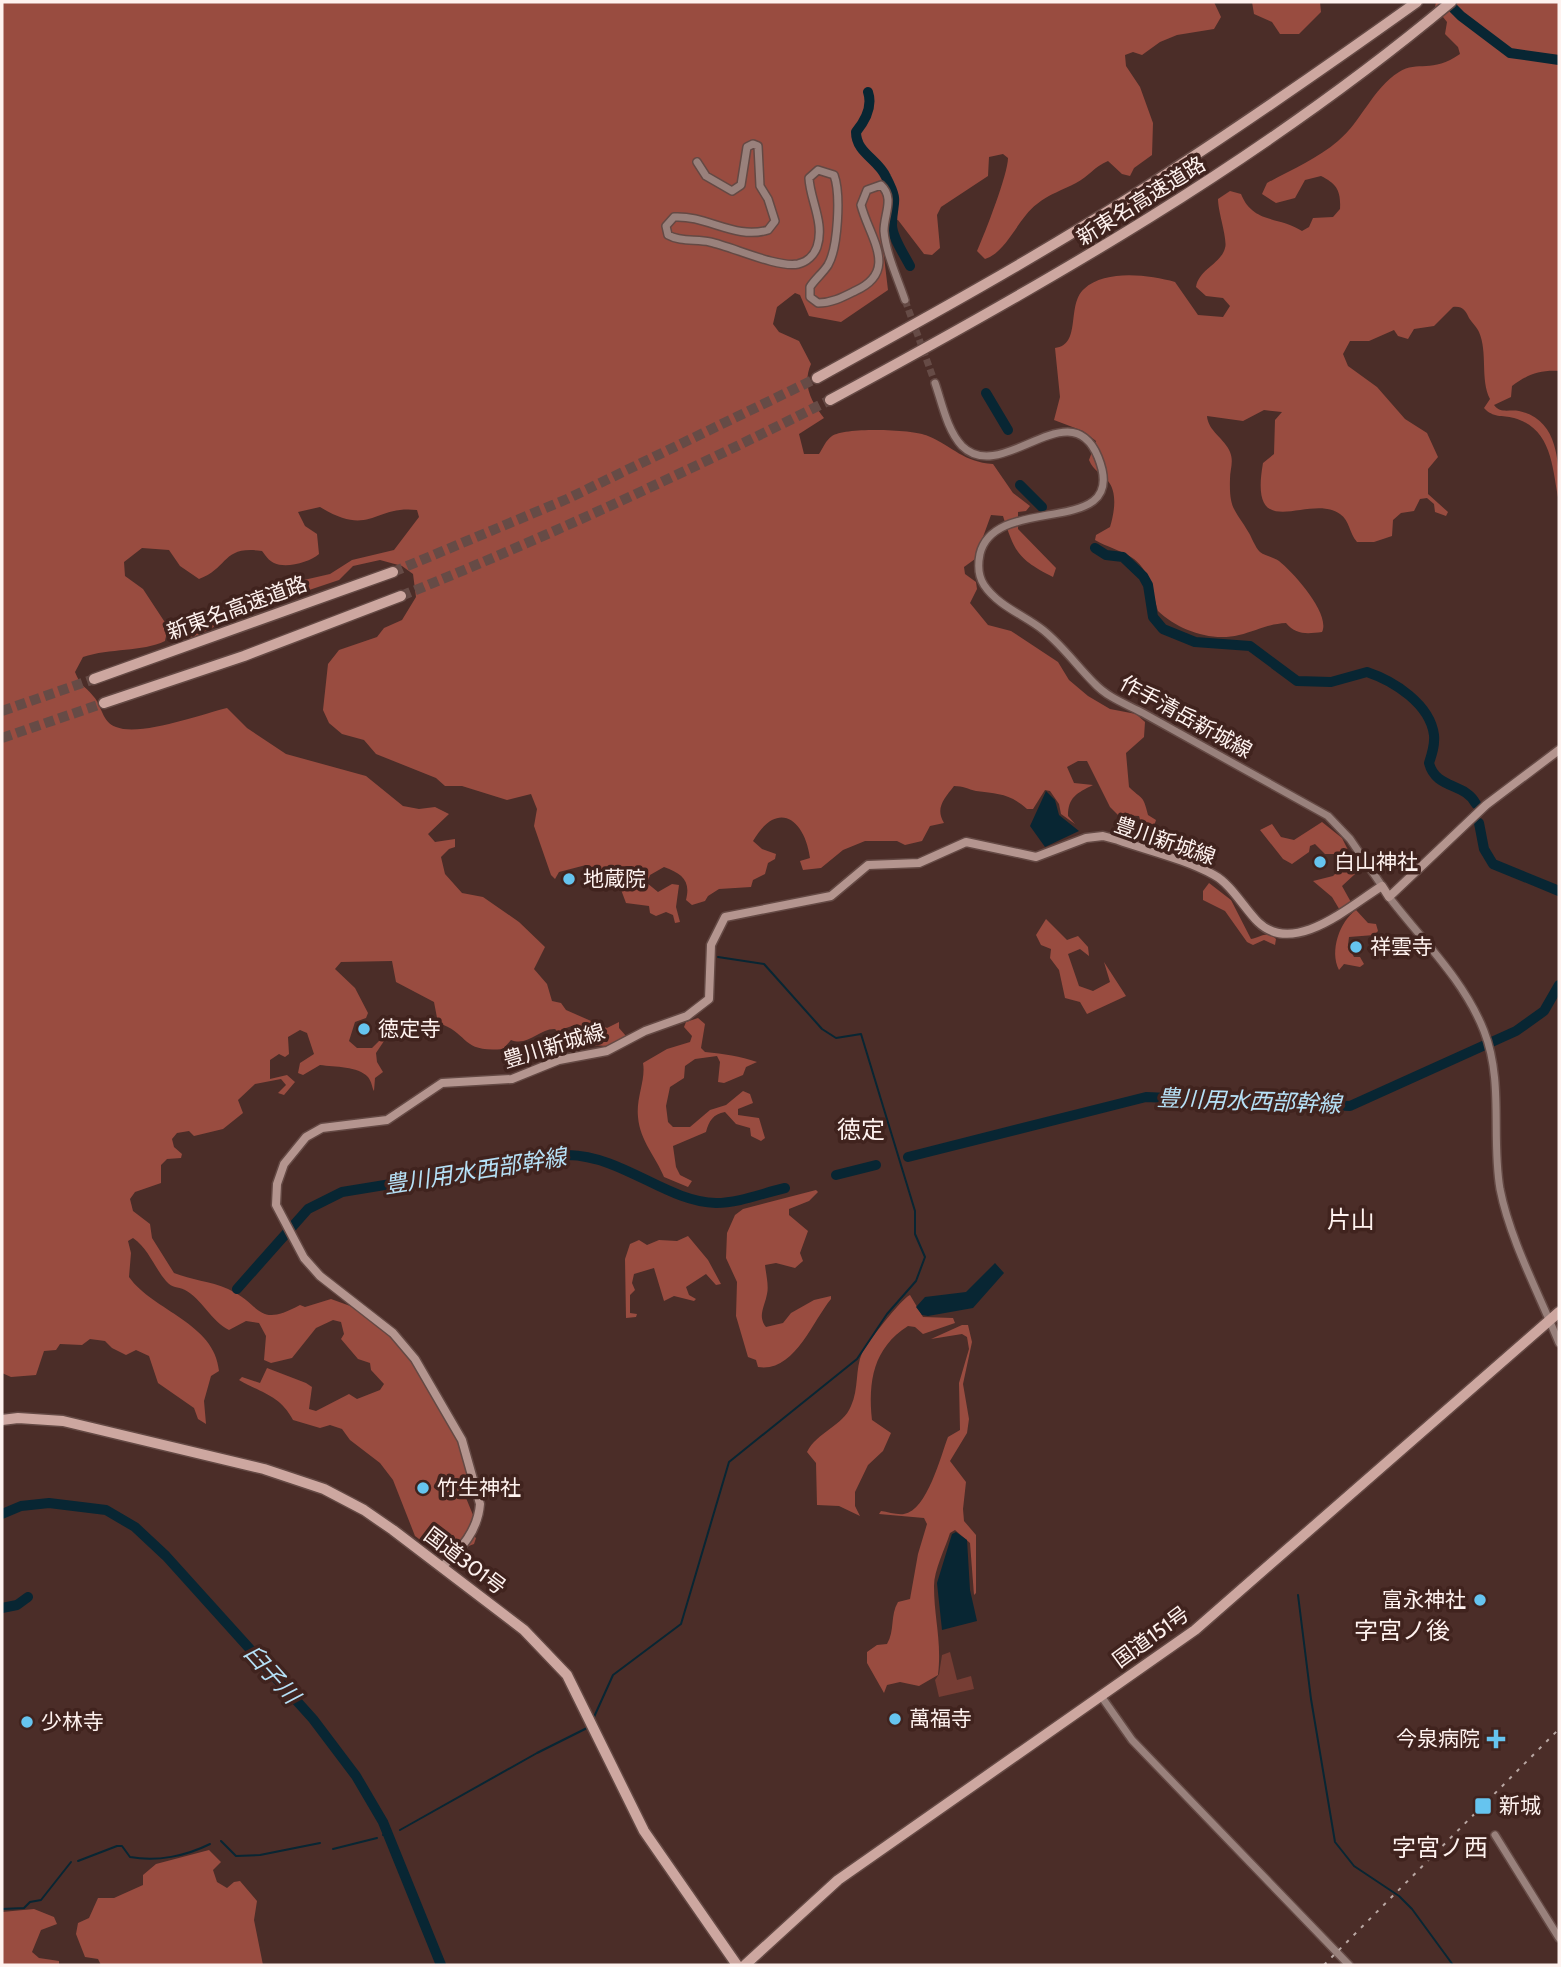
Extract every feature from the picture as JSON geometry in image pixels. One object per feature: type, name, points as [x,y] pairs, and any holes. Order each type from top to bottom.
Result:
[{"type":"highway","name":"新東名高速道路","points":[[817,378],[968,295],[1138,192],[1271,105],[1417,2]]},
{"type":"highway","name":"新東名高速道路","points":[[830,400],[982,318],[1153,218],[1283,131],[1451,2]]},
{"type":"highway","name":"新東名高速道路","points":[[94,679],[393,572]]},
{"type":"highway","points":[[104,703],[244,656],[401,596]]},
{"type":"highway","name":"国道151号","points":[[745,1965],[838,1880],[1101,1696],[1220,1609],[1559,1312]]},
{"type":"highway","name":"国道301号","points":[[2,1420],[41,1418],[63,1421],[294,1479],[364,1510],[442,1567],[538,1642],[567,1675],[592,1720],[645,1831],[737,1965]]},
{"type":"main road","points":[[696,162],[706,176],[732,191],[741,185],[747,147],[754,144],[758,146],[760,186],[768,199],[775,221],[768,230],[745,234],[688,216],[674,217],[666,226],[668,235],[675,239],[711,242],[785,265],[802,264],[817,247],[817,214],[809,178],[818,170],[834,176],[837,216],[832,253],[828,266],[810,287],[810,297],[818,303],[837,300],[861,289],[879,270],[881,259],[861,205],[867,190],[881,185],[887,191],[889,201],[884,235],[905,300]]},
{"type":"main road","name":"作手清岳新城線","points":[[935,383],[955,435],[972,453],[994,457],[1039,437],[1065,432],[1090,444],[1102,471],[1102,484],[1096,498],[1086,506],[1062,514],[1011,521],[991,532],[979,559],[980,576],[986,588],[1014,612],[1056,641],[1094,683],[1119,702],[1328,816],[1350,839],[1382,886]]},
{"type":"main road","points":[[1389,897],[1486,805],[1559,750]]},
{"type":"main road","name":"豊川新城線","points":[[442,1567],[463,1547],[480,1511],[481,1504],[462,1440],[404,1345],[320,1276],[304,1258],[276,1205],[279,1177],[286,1158],[313,1132],[337,1124],[387,1119],[442,1083],[512,1079],[559,1060],[607,1051],[645,1031],[687,1016],[709,999],[711,944],[725,917],[831,896],[864,867],[874,863],[919,863],[966,842],[1041,856],[1086,838],[1103,836],[1216,875],[1258,922],[1272,932],[1280,933],[1305,930],[1341,916],[1382,886]]},
{"type":"main road","points":[[1382,886],[1456,981],[1471,1003],[1487,1038],[1496,1084],[1497,1163],[1502,1198],[1559,1343]]},
{"type":"main road","points":[[1101,1696],[1132,1740],[1349,1965]]},
{"type":"main road","points":[[1495,1835],[1559,1938]]},
{"type":"shaded area","points":[[2,2],[1214,2],[1221,17],[1214,29],[1177,35],[1160,42],[1142,55],[1133,52],[1125,55],[1126,66],[1140,87],[1153,123],[1152,155],[1134,168],[1130,176],[1122,174],[1108,161],[1103,163],[1080,181],[1037,204],[1000,249],[985,259],[977,251],[1000,190],[1008,158],[1003,154],[989,157],[988,176],[941,207],[937,215],[940,248],[932,255],[924,254],[898,220],[880,223],[888,290],[841,322],[809,316],[800,295],[795,293],[777,307],[773,324],[779,332],[799,341],[811,364],[807,379],[809,393],[824,418],[799,434],[804,454],[819,454],[832,436],[850,431],[879,430],[920,434],[937,440],[966,457],[993,464],[1013,493],[1030,506],[1026,511],[1018,512],[1018,529],[1056,568],[1053,577],[1019,554],[1003,516],[991,515],[975,559],[964,567],[965,574],[976,582],[977,589],[970,603],[988,625],[1011,631],[1058,662],[1069,680],[1088,696],[1110,709],[1136,714],[1145,722],[1144,737],[1126,753],[1129,787],[1143,800],[1148,815],[1156,820],[1150,838],[1145,836],[1139,816],[1118,815],[1110,807],[1087,761],[1078,761],[1067,767],[1074,783],[1093,785],[1078,793],[1070,804],[1068,816],[1075,824],[1061,814],[1059,804],[1050,791],[1045,790],[1033,809],[1027,809],[1003,795],[954,786],[941,808],[944,823],[930,826],[922,841],[905,845],[897,841],[865,841],[843,850],[821,868],[803,870],[800,861],[810,858],[802,833],[789,819],[781,817],[772,820],[753,841],[762,849],[776,854],[775,859],[768,863],[765,874],[753,880],[751,887],[719,889],[705,901],[692,905],[686,900],[686,883],[676,872],[664,867],[650,875],[647,883],[658,892],[672,884],[679,885],[676,907],[680,922],[675,923],[673,915],[666,912],[656,916],[650,913],[649,906],[626,903],[620,887],[596,881],[586,865],[559,872],[555,879],[551,875],[534,826],[537,809],[531,794],[507,800],[462,786],[445,786],[436,778],[376,754],[364,740],[342,734],[329,723],[323,710],[328,664],[339,650],[377,637],[384,628],[402,620],[416,597],[413,574],[402,566],[380,560],[353,566],[339,580],[241,613],[192,638],[184,635],[269,588],[330,574],[352,560],[394,550],[419,517],[417,510],[390,512],[362,520],[337,516],[320,507],[298,512],[305,526],[317,534],[319,554],[298,564],[279,565],[262,551],[240,551],[199,579],[180,566],[169,550],[142,548],[124,562],[125,576],[143,589],[168,627],[165,641],[136,649],[83,657],[75,672],[111,725],[127,729],[155,727],[227,708],[247,728],[286,754],[366,776],[403,806],[419,809],[435,807],[449,814],[428,834],[435,842],[455,839],[455,847],[441,857],[445,874],[462,893],[483,897],[519,922],[545,947],[534,969],[547,984],[552,1001],[561,1003],[566,1010],[607,1028],[619,1022],[619,1028],[626,1036],[606,1046],[592,1045],[586,1031],[572,1026],[563,1029],[560,1034],[555,1029],[550,1029],[523,1041],[511,1040],[503,1049],[479,1048],[438,1023],[434,1002],[396,982],[392,961],[341,962],[335,969],[355,988],[368,1013],[366,1018],[355,1022],[349,1041],[357,1048],[372,1048],[381,1039],[384,1041],[376,1053],[377,1062],[383,1072],[375,1078],[374,1091],[364,1073],[352,1069],[320,1065],[303,1075],[298,1073],[300,1063],[314,1054],[307,1033],[300,1030],[288,1037],[289,1054],[285,1057],[279,1054],[270,1060],[270,1079],[287,1075],[295,1082],[284,1095],[278,1093],[286,1085],[281,1079],[255,1084],[238,1100],[243,1113],[223,1129],[194,1136],[189,1131],[177,1133],[172,1139],[174,1147],[182,1154],[181,1158],[167,1159],[161,1165],[161,1183],[135,1192],[130,1199],[133,1211],[150,1224],[152,1238],[174,1273],[228,1289],[267,1314],[275,1315],[300,1305],[305,1307],[331,1299],[353,1307],[390,1335],[415,1364],[458,1443],[467,1469],[464,1493],[473,1515],[469,1531],[476,1538],[474,1544],[442,1556],[415,1536],[393,1480],[380,1463],[350,1440],[342,1429],[330,1425],[320,1428],[293,1420],[276,1400],[239,1380],[242,1377],[260,1383],[267,1368],[306,1383],[312,1387],[309,1409],[316,1411],[349,1394],[357,1399],[380,1390],[384,1384],[371,1370],[370,1363],[358,1359],[341,1339],[344,1334],[341,1322],[333,1320],[316,1328],[292,1358],[271,1363],[264,1360],[266,1336],[259,1323],[246,1321],[229,1330],[217,1322],[191,1294],[168,1284],[143,1247],[133,1238],[128,1241],[131,1253],[129,1277],[140,1289],[195,1329],[207,1341],[215,1355],[219,1371],[211,1376],[204,1401],[206,1424],[198,1419],[194,1408],[158,1383],[149,1356],[136,1350],[126,1355],[105,1341],[90,1339],[82,1345],[60,1344],[56,1350],[44,1351],[36,1375],[11,1377],[2,1373]]},
{"type":"shaded area","points":[[1252,2],[1320,2],[1321,12],[1299,34],[1280,34],[1272,22],[1254,14]]},
{"type":"shaded area","points":[[1436,2],[1559,2],[1559,371],[1540,372],[1523,378],[1512,386],[1511,397],[1494,405],[1502,410],[1519,411],[1533,416],[1543,424],[1555,447],[1559,502],[1552,464],[1544,441],[1527,423],[1494,415],[1484,408],[1490,399],[1485,383],[1482,340],[1463,309],[1453,307],[1434,326],[1414,329],[1408,339],[1398,336],[1394,330],[1369,341],[1350,341],[1343,354],[1348,366],[1377,387],[1405,419],[1427,433],[1438,457],[1428,469],[1428,494],[1448,512],[1446,516],[1435,512],[1434,504],[1427,498],[1420,499],[1414,511],[1401,513],[1393,520],[1392,536],[1374,542],[1357,542],[1343,517],[1327,509],[1284,512],[1273,510],[1264,503],[1261,488],[1263,463],[1274,454],[1275,420],[1282,412],[1264,410],[1243,421],[1207,416],[1210,426],[1228,447],[1231,456],[1231,497],[1237,514],[1260,552],[1279,561],[1309,594],[1323,624],[1322,632],[1302,633],[1286,623],[1228,637],[1185,629],[1158,611],[1149,581],[1137,562],[1095,540],[1096,535],[1110,527],[1114,510],[1113,491],[1108,481],[1089,460],[1096,441],[1083,431],[1054,420],[1060,397],[1055,348],[1068,340],[1079,296],[1084,289],[1104,278],[1128,275],[1175,282],[1198,315],[1223,317],[1230,306],[1223,298],[1206,296],[1196,287],[1201,276],[1223,254],[1225,248],[1218,199],[1230,191],[1241,194],[1246,204],[1260,215],[1302,231],[1309,227],[1313,218],[1333,217],[1340,209],[1339,193],[1331,182],[1321,176],[1305,180],[1295,198],[1276,203],[1262,194],[1267,183],[1313,159],[1338,141],[1381,87],[1399,72],[1413,67],[1441,64],[1460,54],[1458,47],[1445,34],[1447,22],[1435,7]]},
{"type":"shaded area","points":[[1322,822],[1342,838],[1357,868],[1355,874],[1342,886],[1352,904],[1341,912],[1332,897],[1313,881],[1333,876],[1338,871],[1337,854],[1325,854],[1315,844],[1292,864],[1283,859],[1260,830],[1272,824],[1281,837],[1294,840]]},
{"type":"shaded area","points":[[1209,883],[1231,900],[1251,939],[1270,935],[1276,939],[1275,945],[1264,940],[1253,945],[1247,942],[1225,911],[1203,900],[1203,891]]},
{"type":"shaded area","points":[[1356,910],[1368,923],[1376,924],[1378,931],[1374,935],[1349,937],[1348,945],[1354,957],[1360,957],[1364,964],[1360,967],[1344,964],[1339,970],[1335,954],[1338,937],[1345,921]]},
{"type":"shaded area","points":[[1046,919],[1067,940],[1078,936],[1088,947],[1089,956],[1080,949],[1068,954],[1079,986],[1093,991],[1110,982],[1104,962],[1126,996],[1087,1014],[1080,1002],[1065,998],[1059,970],[1050,958],[1051,949],[1041,945],[1036,935]]},
{"type":"shaded area","points":[[698,1018],[705,1024],[701,1048],[705,1052],[757,1062],[746,1067],[743,1075],[724,1083],[718,1082],[720,1062],[717,1056],[695,1059],[685,1066],[684,1078],[670,1087],[666,1106],[668,1122],[673,1127],[690,1127],[710,1110],[726,1105],[743,1091],[750,1094],[753,1103],[738,1109],[738,1115],[759,1118],[765,1138],[761,1141],[751,1136],[750,1128],[736,1124],[725,1112],[717,1114],[710,1121],[706,1132],[673,1146],[680,1175],[692,1181],[688,1187],[664,1177],[639,1126],[638,1103],[643,1063],[667,1049],[690,1042],[692,1036],[684,1027],[686,1022]]},
{"type":"shaded area","points":[[816,1190],[818,1192],[809,1201],[789,1209],[789,1215],[808,1231],[800,1253],[803,1261],[795,1268],[776,1263],[765,1265],[768,1291],[762,1311],[763,1323],[766,1327],[783,1323],[791,1313],[814,1300],[831,1296],[831,1299],[792,1354],[771,1367],[758,1367],[756,1360],[748,1357],[736,1316],[737,1282],[726,1258],[727,1233],[735,1215],[743,1209]]},
{"type":"shaded area","points":[[688,1236],[708,1260],[721,1284],[716,1285],[706,1274],[686,1287],[689,1295],[696,1299],[694,1301],[674,1296],[664,1301],[654,1268],[634,1274],[632,1283],[635,1290],[630,1295],[630,1313],[637,1314],[636,1317],[626,1318],[625,1259],[630,1244],[639,1240],[647,1245],[659,1240],[677,1241]]},
{"type":"shaded area","points":[[910,1295],[923,1317],[953,1318],[955,1323],[923,1334],[915,1327],[908,1326],[896,1335],[880,1355],[872,1379],[872,1420],[891,1433],[883,1451],[868,1465],[855,1492],[855,1506],[860,1516],[839,1506],[817,1505],[816,1463],[807,1452],[817,1439],[847,1413],[853,1399],[862,1353],[884,1322]]},
{"type":"shaded area","points":[[962,1325],[968,1325],[972,1342],[963,1384],[969,1419],[967,1433],[950,1461],[966,1482],[964,1521],[976,1535],[976,1593],[974,1595],[970,1543],[955,1530],[950,1533],[934,1580],[938,1675],[919,1686],[900,1682],[887,1685],[884,1693],[867,1663],[867,1652],[877,1645],[887,1644],[898,1602],[910,1599],[918,1554],[927,1524],[924,1518],[879,1514],[881,1511],[904,1514],[920,1503],[932,1481],[948,1437],[960,1430],[959,1383],[969,1349],[967,1337],[962,1334],[931,1339]]},
{"type":"shaded area","points":[[950,1652],[957,1680],[971,1676],[974,1689],[939,1697],[935,1680],[939,1674],[942,1655]]},
{"type":"shaded area","points":[[209,1850],[221,1862],[213,1870],[217,1882],[227,1888],[240,1881],[257,1901],[254,1920],[263,1965],[101,1965],[98,1959],[85,1957],[76,1934],[78,1923],[89,1918],[98,1898],[114,1898],[143,1885],[143,1875],[156,1864]]},
{"type":"shaded area","points":[[34,1909],[54,1917],[57,1924],[41,1930],[32,1952],[39,1958],[59,1961],[59,1965],[2,1965],[2,1912]]},
{"type":"water","points":[[1046,791],[1055,800],[1059,815],[1079,831],[1045,847],[1030,826]]},
{"type":"water","points":[[995,1263],[1004,1273],[973,1308],[928,1316],[922,1315],[916,1307],[925,1297],[966,1292]]},
{"type":"water","points":[[956,1532],[967,1540],[970,1590],[977,1621],[942,1630],[937,1583],[952,1534]]},
{"type":"waterway","points":[[1447,2],[1510,53],[1559,60]]},
{"type":"waterway","points":[[868,92],[869,108],[856,132],[857,139],[890,186],[894,197],[893,230],[910,266]]},
{"type":"waterway","points":[[986,393],[1008,430]]},
{"type":"waterway","points":[[1020,485],[1042,507]]},
{"type":"waterway","points":[[1095,548],[1106,555],[1123,557],[1143,576],[1148,585],[1153,617],[1163,629],[1195,642],[1250,646],[1297,681],[1331,682],[1367,672],[1399,688],[1418,704],[1431,724],[1434,742],[1429,763],[1433,772],[1444,782],[1465,792],[1476,804]]},
{"type":"waterway","points":[[1479,823],[1484,849],[1493,864],[1559,891]]},
{"type":"waterway","points":[[594,1717],[613,1675],[681,1624],[729,1462],[857,1359],[887,1314],[916,1281],[925,1257],[915,1234],[915,1211],[861,1034],[836,1038],[822,1029],[764,964],[718,957]]},
{"type":"waterway","name":"豊川用水西部幹線","points":[[908,1157],[1146,1097],[1350,1106],[1516,1031],[1544,1011],[1559,985]]},
{"type":"waterway","name":"豊川用水西部幹線","points":[[237,1289],[308,1209],[342,1192],[568,1155],[607,1163],[698,1201],[733,1201],[785,1188]]},
{"type":"waterway","name":"豊川用水西部幹線","points":[[836,1175],[876,1165]]},
{"type":"waterway","name":"臼子川","points":[[2,1514],[21,1506],[49,1503],[106,1510],[135,1527],[166,1556],[313,1719],[356,1776],[383,1822],[441,1965]]},
{"type":"waterway","points":[[1298,1595],[1311,1699],[1335,1842],[1354,1866],[1399,1896],[1412,1909],[1453,1965]]},
{"type":"waterway","name":"豊川用水西部幹線","points":[[2,1608],[17,1605],[28,1597]]},
{"type":"waterway","points":[[400,1830],[587,1728]]},
{"type":"waterway","name":"臼子川","points":[[383,1835],[392,1834]]},
{"type":"waterway","points":[[333,1849],[377,1838]]},
{"type":"waterway","points":[[221,1841],[236,1856],[260,1855],[320,1843]]},
{"type":"waterway","points":[[78,1861],[117,1846],[122,1846],[130,1857],[151,1859],[181,1855],[210,1844]]},
{"type":"waterway","points":[[2,1909],[24,1908],[30,1902],[41,1900],[71,1862]]},
{"type":"tunnel","points":[[905,300],[935,383]]},
{"type":"tunnel","points":[[393,572],[567,499],[817,378]]},
{"type":"tunnel","points":[[401,596],[617,502],[830,400]]},
{"type":"tunnel","points":[[2,711],[94,679]]},
{"type":"tunnel","points":[[2,738],[104,703]]},
{"type":"railway","points":[[1324,1965],[1559,1729]]},
{"type":"place","name":"白山神社","points":[[1320,862]]},
{"type":"place","name":"地蔵院","points":[[569,879]]},
{"type":"place","name":"祥雲寺","points":[[1356,947]]},
{"type":"place","name":"徳定寺","points":[[364,1029]]},
{"type":"place","name":"竹生神社","points":[[423,1488]]},
{"type":"place","name":"富永神社","points":[[1480,1600]]},
{"type":"place","name":"萬福寺","points":[[895,1719]]},
{"type":"place","name":"少林寺","points":[[27,1722]]},
{"type":"place","name":"今泉病院","points":[[1496,1739]]},
{"type":"place","name":"新城","points":[[1483,1806]]},
{"type":"district","name":"徳定","points":[[861,1130]]},
{"type":"district","name":"片山","points":[[1351,1220]]},
{"type":"district","name":"字宮ノ後","points":[[1402,1631]]},
{"type":"district","name":"字宮ノ西","points":[[1440,1848]]}]
